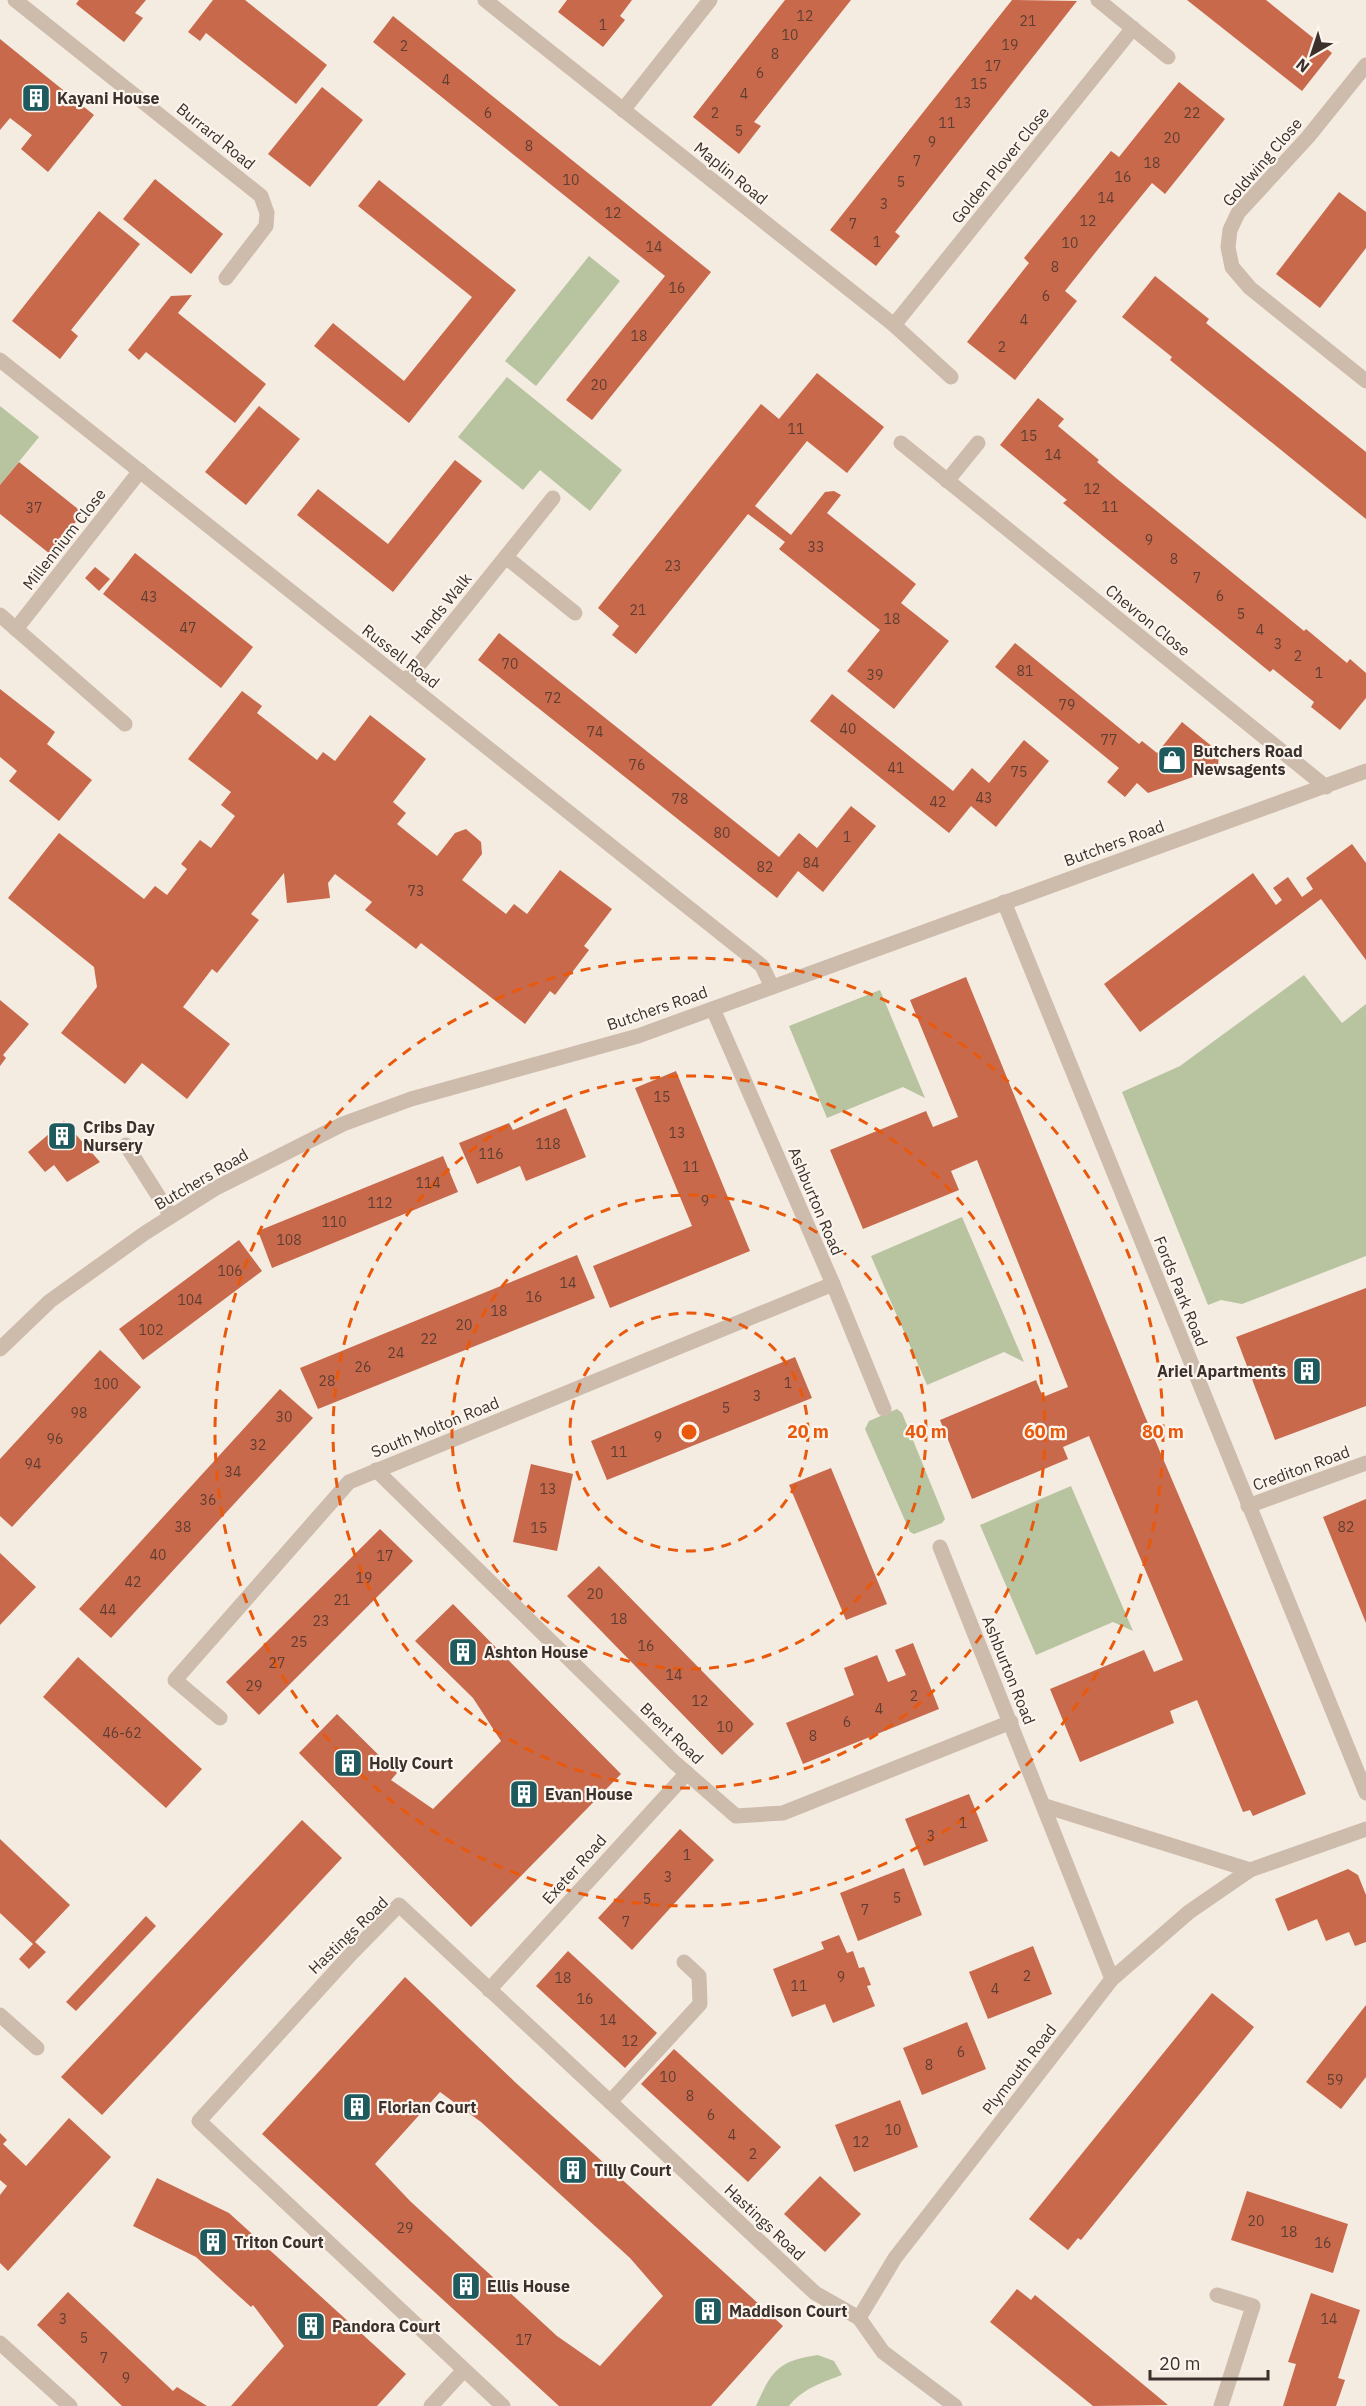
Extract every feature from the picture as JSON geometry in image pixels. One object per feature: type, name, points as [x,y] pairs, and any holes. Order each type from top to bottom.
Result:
[{"type":"street","name":"Burrard Road","points":[[15,0],[261,196],[267,213],[266,226],[226,278]]},
{"type":"street","name":"Maplin Road","points":[[485,0],[894,325],[951,377]]},
{"type":"street","points":[[623,110],[710,0]]},
{"type":"street","points":[[1098,0],[1168,57]]},
{"type":"street","name":"Golden Plover Close","points":[[894,325],[1133,28]]},
{"type":"street","name":"Goldwing Close","points":[[1366,65],[1308,137],[1238,213],[1230,230],[1228,246],[1232,267],[1250,288],[1366,381]]},
{"type":"street","name":"Russell Road","points":[[0,360],[762,966],[772,987]]},
{"type":"street","points":[[947,481],[978,442]]},
{"type":"street","name":"Chevron Close","points":[[901,443],[1326,787]]},
{"type":"street","name":"Millennium Close","points":[[16,630],[140,471]]},
{"type":"street","name":"Hands Walk","points":[[405,682],[554,498]]},
{"type":"street","points":[[506,557],[575,613]]},
{"type":"street","points":[[0,615],[125,724]]},
{"type":"street","name":"Butchers Road","points":[[0,1349],[50,1301],[171,1216],[216,1188],[343,1124],[411,1099],[638,1036],[1366,771]]},
{"type":"street","name":"Fords Park Road","points":[[1004,902],[1366,1793]]},
{"type":"street","name":"Ashburton Road","points":[[713,1009],[833,1284],[884,1409]]},
{"type":"street","points":[[126,1146],[171,1216]]},
{"type":"street","name":"South Molton Road","points":[[220,1718],[175,1680],[349,1482],[833,1284]]},
{"type":"street","name":"Crediton Road","points":[[1248,1506],[1366,1463]]},
{"type":"street","name":"Brent Road","points":[[376,1470],[687,1773],[736,1816],[783,1813],[1011,1722]]},
{"type":"street","name":"Ashburton Road","points":[[940,1547],[1112,1979]]},
{"type":"street","name":"Exeter Road","points":[[489,1990],[687,1773]]},
{"type":"street","points":[[1044,1806],[1250,1870]]},
{"type":"street","name":"Plymouth Road","points":[[859,2318],[895,2258],[1112,1979],[1189,1912],[1250,1870],[1366,1829]]},
{"type":"street","name":"Hastings Road","points":[[463,2371],[199,2121],[351,1954],[399,1905],[815,2293],[859,2318]]},
{"type":"street","points":[[610,2102],[700,2004],[699,1976],[684,1962]]},
{"type":"street","points":[[0,2015],[37,2048]]},
{"type":"street","points":[[1217,2295],[1252,2306],[1221,2406]]},
{"type":"street","points":[[859,2318],[883,2352],[955,2406]]},
{"type":"street","points":[[0,2343],[70,2406]]},
{"type":"street","points":[[432,2406],[463,2371],[503,2406]]},
{"type":"green space","points":[[589,256],[620,281],[536,386],[505,361]]},
{"type":"green space","points":[[507,377],[622,470],[590,511],[540,470],[523,490],[458,437]]},
{"type":"green space","points":[[0,406],[39,437],[0,485]]},
{"type":"green space","points":[[1304,975],[1342,1023],[1366,1004],[1366,1256],[1242,1304],[1221,1300],[1208,1305],[1122,1092],[1180,1066]]},
{"type":"green space","points":[[880,990],[925,1098],[903,1087],[827,1118],[789,1026]]},
{"type":"green space","points":[[962,1217],[1024,1362],[1004,1352],[927,1385],[871,1256]]},
{"type":"green space","points":[[897,1409],[902,1413],[945,1519],[942,1523],[914,1534],[910,1532],[865,1429],[869,1421]]},
{"type":"green space","points":[[1071,1486],[1133,1631],[1113,1622],[1036,1655],[980,1525]]},
{"type":"green space","points":[[818,2355],[834,2361],[842,2375],[806,2391],[789,2406],[756,2406],[778,2369],[794,2360]]},
{"type":"building","points":[[79,0],[146,0],[135,13],[143,18],[124,42],[76,4]]},
{"type":"building","points":[[213,0],[245,0],[327,65],[296,104],[206,33],[200,41],[188,32]]},
{"type":"building","points":[[567,0],[632,0],[620,16],[625,20],[603,47],[558,12]]},
{"type":"building","points":[[785,0],[851,0],[754,122],[761,126],[739,154],[693,117]]},
{"type":"building","points":[[1012,0],[1077,1],[895,232],[900,236],[876,266],[830,230]]},
{"type":"building","points":[[1187,0],[1266,0],[1332,53],[1302,91]]},
{"type":"building","points":[[393,16],[711,272],[592,420],[566,400],[665,276],[373,42]]},
{"type":"building","name":"Kayani House","points":[[0,39],[94,115],[48,172],[21,149],[32,135],[10,118],[0,130]]},
{"type":"building","points":[[1179,82],[1225,119],[1165,194],[1152,183],[1099,248],[1065,291],[1077,301],[1015,380],[967,342],[1029,263],[1024,258],[1111,151],[1119,157]]},
{"type":"building","points":[[322,87],[363,120],[310,187],[268,154]]},
{"type":"building","points":[[155,179],[223,234],[191,274],[123,219]]},
{"type":"building","points":[[379,180],[516,290],[409,423],[314,346],[333,323],[404,381],[472,297],[358,206]]},
{"type":"building","points":[[1339,192],[1366,212],[1366,248],[1320,308],[1276,274]]},
{"type":"building","points":[[99,211],[140,244],[71,330],[78,336],[60,359],[12,321]]},
{"type":"building","points":[[1155,276],[1209,319],[1206,323],[1366,452],[1366,519],[1170,360],[1172,357],[1122,317]]},
{"type":"building","points":[[192,295],[178,313],[266,384],[235,423],[146,352],[139,360],[128,350],[171,296]]},
{"type":"building","points":[[817,373],[884,427],[847,473],[807,441],[755,506],[791,535],[825,492],[834,491],[841,495],[827,513],[916,584],[901,603],[949,641],[894,709],[847,671],[880,630],[779,549],[785,542],[748,514],[636,654],[612,635],[619,626],[598,608],[761,404],[779,419]]},
{"type":"building","points":[[1038,398],[1064,419],[1058,426],[1099,460],[1097,462],[1116,478],[1304,631],[1306,629],[1347,663],[1350,659],[1366,673],[1366,698],[1340,730],[1311,707],[1314,702],[1273,669],[1270,672],[1103,536],[1063,503],[1067,500],[1000,445]]},
{"type":"building","points":[[259,406],[300,439],[246,505],[205,472]]},
{"type":"building","points":[[455,460],[482,481],[393,592],[297,515],[318,489],[388,544]]},
{"type":"building","points":[[19,462],[83,513],[50,554],[0,514],[0,485]]},
{"type":"building","points":[[135,553],[253,647],[221,688],[103,594]]},
{"type":"building","points":[[95,567],[110,579],[99,591],[85,578]]},
{"type":"building","points":[[499,633],[779,857],[799,833],[817,848],[851,806],[876,826],[823,892],[798,871],[777,898],[478,660]]},
{"type":"building","points":[[1015,643],[1139,744],[1142,741],[1157,753],[1182,722],[1219,752],[1218,768],[1148,793],[1137,783],[1125,797],[1107,782],[1119,768],[995,667]]},
{"type":"building","points":[[0,689],[55,732],[47,744],[92,780],[59,821],[9,781],[17,771],[0,757]]},
{"type":"building","points":[[242,691],[262,706],[257,713],[317,760],[323,752],[335,761],[370,715],[426,759],[393,802],[406,813],[397,824],[437,856],[455,833],[466,829],[481,842],[482,854],[462,880],[506,914],[514,904],[527,914],[560,870],[612,909],[584,946],[589,950],[555,995],[550,991],[525,1024],[421,943],[416,949],[365,910],[372,902],[335,874],[328,883],[330,898],[287,903],[284,873],[251,914],[259,920],[217,973],[212,969],[183,1007],[230,1044],[187,1099],[142,1063],[125,1084],[61,1033],[97,987],[94,967],[8,898],[59,833],[144,899],[155,886],[167,895],[187,869],[181,864],[200,840],[211,848],[235,816],[221,805],[231,792],[188,759]]},
{"type":"building","points":[[832,694],[953,791],[972,768],[989,783],[1024,740],[1049,761],[996,827],[971,806],[949,833],[810,721]]},
{"type":"building","points":[[1352,844],[1366,863],[1366,960],[1321,899],[1140,1032],[1104,984],[1253,873],[1276,905],[1282,900],[1273,888],[1288,877],[1302,897],[1313,889],[1306,878]]},
{"type":"building","points":[[966,977],[1144,1414],[1306,1794],[1253,1816],[1250,1810],[1243,1812],[1197,1700],[1170,1711],[1174,1723],[1080,1762],[1050,1689],[1144,1650],[1154,1672],[1183,1660],[1089,1436],[1063,1447],[1068,1459],[972,1499],[940,1420],[1036,1380],[1043,1397],[1068,1387],[977,1160],[951,1171],[959,1190],[863,1229],[830,1150],[926,1111],[933,1127],[958,1117],[910,1000]]},
{"type":"building","points":[[0,1000],[29,1024],[3,1055],[6,1058],[0,1066]]},
{"type":"building","points":[[676,1071],[750,1251],[610,1308],[593,1266],[692,1226],[635,1088]]},
{"type":"building","points":[[566,1108],[586,1157],[526,1181],[520,1166],[477,1184],[459,1143],[509,1123],[513,1130]]},
{"type":"building","name":"Cribs Day Nursery","points":[[64,1121],[100,1162],[67,1182],[54,1165],[45,1172],[28,1152]]},
{"type":"building","points":[[443,1156],[458,1192],[272,1268],[258,1231]]},
{"type":"building","points":[[239,1240],[262,1271],[143,1360],[119,1329]]},
{"type":"building","points":[[577,1255],[595,1298],[318,1409],[300,1368]]},
{"type":"building","name":"Ariel Apartments","points":[[1366,1288],[1366,1406],[1275,1440],[1236,1337]]},
{"type":"building","points":[[100,1350],[141,1387],[12,1527],[0,1516],[0,1459]]},
{"type":"building","points":[[795,1357],[812,1398],[607,1480],[591,1441]]},
{"type":"building","points":[[280,1389],[313,1418],[111,1638],[79,1609]]},
{"type":"building","points":[[531,1464],[573,1474],[557,1551],[513,1542]]},
{"type":"building","points":[[831,1468],[887,1604],[846,1620],[789,1485]]},
{"type":"building","points":[[1366,1499],[1366,1623],[1323,1517]]},
{"type":"building","points":[[380,1529],[413,1561],[259,1715],[226,1682]]},
{"type":"building","points":[[0,1553],[36,1587],[0,1625]]},
{"type":"building","points":[[599,1566],[754,1724],[722,1755],[567,1596]]},
{"type":"building","name":"Evan House","points":[[453,1604],[621,1774],[471,1927],[299,1753],[337,1714],[397,1773],[391,1780],[433,1809],[501,1741],[473,1698],[415,1641]]},
{"type":"building","points":[[913,1643],[939,1709],[803,1764],[786,1723],[854,1695],[844,1668],[877,1655],[888,1682],[906,1675],[895,1650]]},
{"type":"building","points":[[78,1657],[202,1769],[166,1808],[43,1697]]},
{"type":"building","points":[[969,1794],[988,1841],[924,1866],[905,1819]]},
{"type":"building","points":[[302,1820],[342,1858],[102,2115],[61,2077]]},
{"type":"building","points":[[680,1829],[714,1860],[632,1950],[598,1918]]},
{"type":"building","points":[[0,1839],[70,1905],[35,1942],[46,1952],[29,1969],[19,1959],[33,1944],[0,1913]]},
{"type":"building","points":[[904,1868],[922,1915],[858,1941],[840,1893]]},
{"type":"building","points":[[1348,1869],[1358,1875],[1366,1895],[1366,1942],[1355,1946],[1349,1932],[1326,1941],[1317,1919],[1288,1931],[1275,1899]]},
{"type":"building","points":[[146,1916],[156,1926],[76,2011],[66,2002]]},
{"type":"building","points":[[839,1935],[847,1953],[853,1951],[859,1968],[864,1967],[871,1985],[867,1986],[875,2006],[833,2023],[825,2004],[792,2017],[773,1969],[824,1949],[821,1942]]},
{"type":"building","points":[[1033,1946],[1052,1994],[988,2019],[969,1972]]},
{"type":"building","points":[[568,1951],[657,2033],[625,2068],[536,1986]]},
{"type":"building","points":[[405,1977],[516,2083],[783,2326],[711,2406],[559,2406],[262,2134]],"holes":[[[440,2092],[481,2122],[630,2258],[663,2296],[600,2366],[557,2336],[410,2201],[375,2164]]]},
{"type":"building","points":[[1212,1993],[1254,2027],[1081,2240],[1078,2238],[1068,2250],[1029,2219]]},
{"type":"building","points":[[1366,2005],[1366,2077],[1341,2109],[1306,2082]]},
{"type":"building","points":[[967,2022],[986,2069],[922,2095],[903,2048]]},
{"type":"building","points":[[674,2049],[781,2147],[748,2182],[641,2084]]},
{"type":"building","points":[[900,2100],[918,2147],[854,2172],[835,2125]]},
{"type":"building","points":[[69,2118],[111,2157],[8,2271],[0,2263],[0,2195],[7,2186],[0,2180],[0,2133],[7,2140],[3,2144],[26,2166]]},
{"type":"building","points":[[820,2176],[861,2214],[825,2252],[784,2214]]},
{"type":"building","name":"Pandora Court","points":[[157,2178],[229,2213],[406,2374],[377,2406],[231,2406],[284,2346],[253,2305],[251,2307],[196,2257],[133,2226]]},
{"type":"building","points":[[1247,2191],[1348,2224],[1333,2273],[1231,2240]]},
{"type":"building","points":[[1017,2289],[1031,2300],[1035,2295],[1168,2405],[1093,2406],[990,2322]]},
{"type":"building","points":[[68,2292],[173,2391],[177,2387],[207,2406],[122,2406],[37,2325]]},
{"type":"building","points":[[1311,2293],[1360,2310],[1338,2378],[1345,2380],[1336,2406],[1283,2406],[1296,2364],[1288,2362]]},
{"type":"place","name":"Kayani House","points":[[36,98]]},
{"type":"place","name":"Butchers Road Newsagents","points":[[1172,760]]},
{"type":"place","name":"Cribs Day Nursery","points":[[62,1136]]},
{"type":"place","name":"Ariel Apartments","points":[[1307,1371]]},
{"type":"place","name":"Ashton House","points":[[463,1652]]},
{"type":"place","name":"Holly Court","points":[[348,1763]]},
{"type":"place","name":"Evan House","points":[[524,1794]]},
{"type":"place","name":"Florian Court","points":[[357,2107]]},
{"type":"place","name":"Tilly Court","points":[[573,2170]]},
{"type":"place","name":"Triton Court","points":[[213,2242]]},
{"type":"place","name":"Ellis House","points":[[466,2286]]},
{"type":"place","name":"Maddison Court","points":[[708,2311]]},
{"type":"place","name":"Pandora Court","points":[[311,2326]]}]
